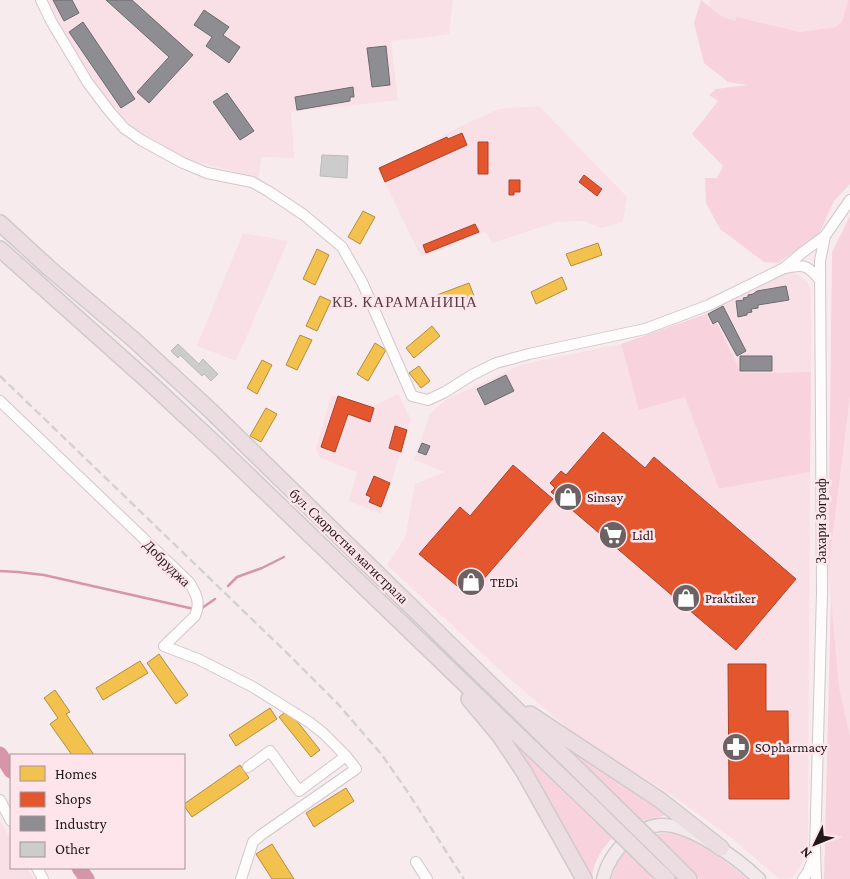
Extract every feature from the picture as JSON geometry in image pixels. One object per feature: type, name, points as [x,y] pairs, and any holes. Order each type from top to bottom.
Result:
[{"type":"highway","name":"бул. Скоростна магистрала","points":[[0,223],[49,268],[133,339],[211,411],[689,879]]},
{"type":"highway","name":"бул. Скоростна магистрала","points":[[0,249],[150,382],[222,450],[667,879]]},
{"type":"highway","points":[[429,648],[500,736],[524,772],[584,879]]},
{"type":"highway","points":[[500,694],[660,800],[721,848]]},
{"type":"main road","points":[[603,879],[608,863],[616,850],[633,835],[646,827],[661,825],[681,827],[721,848],[758,877]]},
{"type":"street","points":[[41,0],[51,21],[88,83],[124,128],[183,164],[207,173],[252,182],[304,215],[342,247],[362,282],[412,396],[428,400],[472,375],[504,360],[645,329],[709,305],[784,268],[825,236]]},
{"type":"street","name":"Захари Зограф","points":[[816,879],[815,850],[822,593],[820,260],[825,236],[850,200]]},
{"type":"street","points":[[784,268],[799,265],[810,268],[820,280]]},
{"type":"street","name":"Добруджа","points":[[0,401],[189,582],[195,592],[198,609],[195,616],[164,646],[198,659],[261,692],[309,722],[346,756]]},
{"type":"street","points":[[241,879],[252,842],[356,769],[346,756],[299,791],[270,751],[248,767]]},
{"type":"street","points":[[0,800],[10,819]]},
{"type":"street","name":"Захари Зограф","points":[[803,879],[808,872],[815,850]]},
{"type":"street","points":[[416,862],[427,879]]},
{"type":"shaded area","points":[[48,0],[453,0],[449,34],[391,41],[398,100],[291,112],[294,158],[262,157],[258,178],[187,159],[140,132],[118,114],[98,88],[58,21]]},
{"type":"shaded area","points":[[701,0],[721,16],[735,21],[737,17],[800,32],[836,27],[842,22],[848,0],[850,0],[850,184],[834,201],[819,234],[778,263],[764,262],[720,229],[706,203],[705,178],[717,178],[723,166],[692,134],[718,101],[709,95],[716,89],[748,85],[728,82],[704,63],[694,23]]},
{"type":"shaded area","points":[[710,0],[848,0],[842,22],[836,27],[800,32],[737,17],[736,22],[721,16],[709,6]]},
{"type":"shaded area","points":[[539,106],[627,197],[623,222],[601,228],[584,221],[557,222],[492,243],[486,232],[421,257],[380,172],[459,127],[499,109]]},
{"type":"shaded area","points":[[850,216],[850,397],[828,573],[832,252]]},
{"type":"shaded area","points":[[243,233],[288,241],[236,361],[197,346]]},
{"type":"shaded area","points":[[793,273],[802,277],[808,283],[811,290],[811,372],[741,373],[717,323],[711,325],[706,314],[707,311],[784,274]]},
{"type":"shaded area","points":[[706,314],[711,325],[717,323],[741,373],[811,372],[810,472],[719,489],[685,397],[639,410],[621,344]]},
{"type":"shaded area","points":[[621,344],[639,409],[685,396],[719,489],[810,472],[808,839],[806,854],[792,878],[779,879],[734,840],[676,798],[576,735],[512,681],[387,565],[405,538],[415,484],[445,472],[414,460],[430,414],[445,400],[521,365]]},
{"type":"shaded area","points":[[398,394],[411,419],[381,514],[349,501],[357,472],[320,458],[316,449],[331,395],[374,406]]},
{"type":"shaded area","points":[[850,397],[850,736],[839,687],[828,573]]},
{"type":"shaded area","points":[[831,598],[839,687],[850,736],[850,879],[824,879]]},
{"type":"shaded area","points":[[498,722],[614,836],[599,856],[594,867],[592,879],[588,879],[536,779]]},
{"type":"shaded area","points":[[539,724],[667,815],[640,821]]},
{"type":"shaded area","points":[[0,821],[10,838],[10,869],[28,869],[34,879],[0,879]]},
{"type":"shaded area","points":[[653,834],[681,834],[693,840],[714,853],[748,879],[700,879]]},
{"type":"shaded area","points":[[628,849],[660,879],[611,879],[617,862]]},
{"type":"building: Homes","points":[[363,211],[375,217],[360,244],[348,237]]},
{"type":"building: Homes","points":[[598,243],[602,255],[571,266],[566,254]]},
{"type":"building: Homes","points":[[317,249],[329,255],[315,285],[303,279]]},
{"type":"building: Homes","points":[[562,277],[567,289],[536,304],[531,292]]},
{"type":"building: Homes","points":[[469,283],[474,296],[442,308],[437,295]]},
{"type":"building: Homes","points":[[320,296],[331,301],[317,331],[306,326]]},
{"type":"building: Homes","points":[[432,326],[440,336],[414,358],[406,348]]},
{"type":"building: Homes","points":[[300,335],[312,340],[297,370],[286,365]]},
{"type":"building: Homes","points":[[375,343],[386,350],[368,381],[357,374]]},
{"type":"building: Homes","points":[[262,360],[272,365],[257,394],[247,388]]},
{"type":"building: Homes","points":[[419,366],[430,381],[421,388],[409,373]]},
{"type":"building: Homes","points":[[266,408],[277,414],[261,442],[250,436]]},
{"type":"building: Homes","points":[[159,654],[188,695],[176,704],[147,663]]},
{"type":"building: Homes","points":[[140,661],[148,673],[103,700],[96,688]]},
{"type":"building: Homes","points":[[55,690],[70,712],[66,714],[93,754],[71,754],[50,724],[58,718],[44,698]]},
{"type":"building: Homes","points":[[270,708],[277,719],[236,746],[229,735]]},
{"type":"building: Homes","points":[[288,710],[320,750],[311,757],[279,717]]},
{"type":"building: Homes","points":[[240,765],[249,778],[192,817],[185,807],[185,803]]},
{"type":"building: Homes","points":[[346,788],[354,801],[314,827],[306,813]]},
{"type":"building: Homes","points":[[272,844],[294,879],[272,879],[256,854]]},
{"type":"building: Shops","points":[[462,133],[467,145],[385,182],[379,168],[447,137],[448,139]]},
{"type":"building: Shops","points":[[478,142],[488,142],[488,174],[478,174]]},
{"type":"building: Shops","points":[[584,175],[602,189],[597,196],[579,182]]},
{"type":"building: Shops","points":[[509,180],[520,180],[520,192],[514,192],[514,195],[509,195]]},
{"type":"building: Shops","points":[[475,224],[479,232],[426,253],[423,245]]},
{"type":"building: Shops","points":[[338,396],[374,408],[370,422],[348,414],[335,452],[321,447]]},
{"type":"building: Shops","points":[[395,426],[407,430],[401,452],[389,448]]},
{"type":"building: Shops","points":[[603,432],[645,468],[654,457],[796,579],[736,650],[551,492],[555,488],[550,483],[561,471],[566,475]]},
{"type":"building: Shops","points":[[513,465],[553,499],[469,596],[419,554],[460,507],[470,516]]},
{"type":"building: Shops","points":[[374,476],[390,483],[381,507],[369,502],[371,497],[366,495]]},
{"type":"building: Shops","points":[[728,664],[766,664],[766,711],[788,711],[789,799],[729,799]]},
{"type":"building: Industry","points":[[53,0],[72,0],[79,13],[64,21]]},
{"type":"building: Industry","points":[[106,0],[132,0],[193,55],[149,103],[137,92],[169,57]]},
{"type":"building: Industry","points":[[204,10],[229,27],[223,35],[240,47],[229,63],[206,46],[212,37],[194,25]]},
{"type":"building: Industry","points":[[83,22],[135,99],[121,108],[69,32]]},
{"type":"building: Industry","points":[[386,46],[390,85],[372,87],[367,48]]},
{"type":"building: Industry","points":[[353,87],[354,97],[350,97],[350,101],[297,110],[295,97]]},
{"type":"building: Industry","points":[[227,93],[254,131],[240,140],[213,102]]},
{"type":"building: Industry","points":[[786,286],[789,300],[758,305],[758,308],[751,309],[752,312],[747,313],[747,315],[738,317],[736,301],[744,300],[743,298],[757,291]]},
{"type":"building: Industry","points":[[723,306],[746,351],[737,356],[718,321],[713,324],[708,314]]},
{"type":"building: Industry","points":[[740,356],[772,356],[772,371],[740,371]]},
{"type":"building: Industry","points":[[506,375],[514,391],[485,405],[477,389]]},
{"type":"building: Industry","points":[[422,443],[430,446],[426,455],[418,452]]},
{"type":"building: Other","points":[[322,155],[348,156],[347,178],[320,176]]},
{"type":"building: Other","points":[[178,344],[199,364],[203,359],[218,374],[211,381],[204,374],[202,376],[180,355],[178,358],[171,351]]},
{"type":"waterway","points":[[228,586],[237,577],[262,568],[284,557]]},
{"type":"waterway","points":[[0,571],[44,575],[194,609]]},
{"type":"waterway","points":[[200,609],[215,599]]},
{"type":"waterway","points":[[0,754],[10,769]]},
{"type":"waterway","points":[[80,869],[87,879]]},
{"type":"railway","points":[[0,376],[338,704],[382,755],[464,879]]},
{"type":"place","name":"Sinsay","points":[[568,497]]},
{"type":"place","name":"Lidl","points":[[613,535]]},
{"type":"place","name":"TEDi","points":[[471,582]]},
{"type":"place","name":"Praktiker","points":[[686,598]]},
{"type":"place","name":"SOpharmacy","points":[[736,747]]},
{"type":"district","name":"КВ. КАРАМАНИЦА","points":[[405,302]]}]
